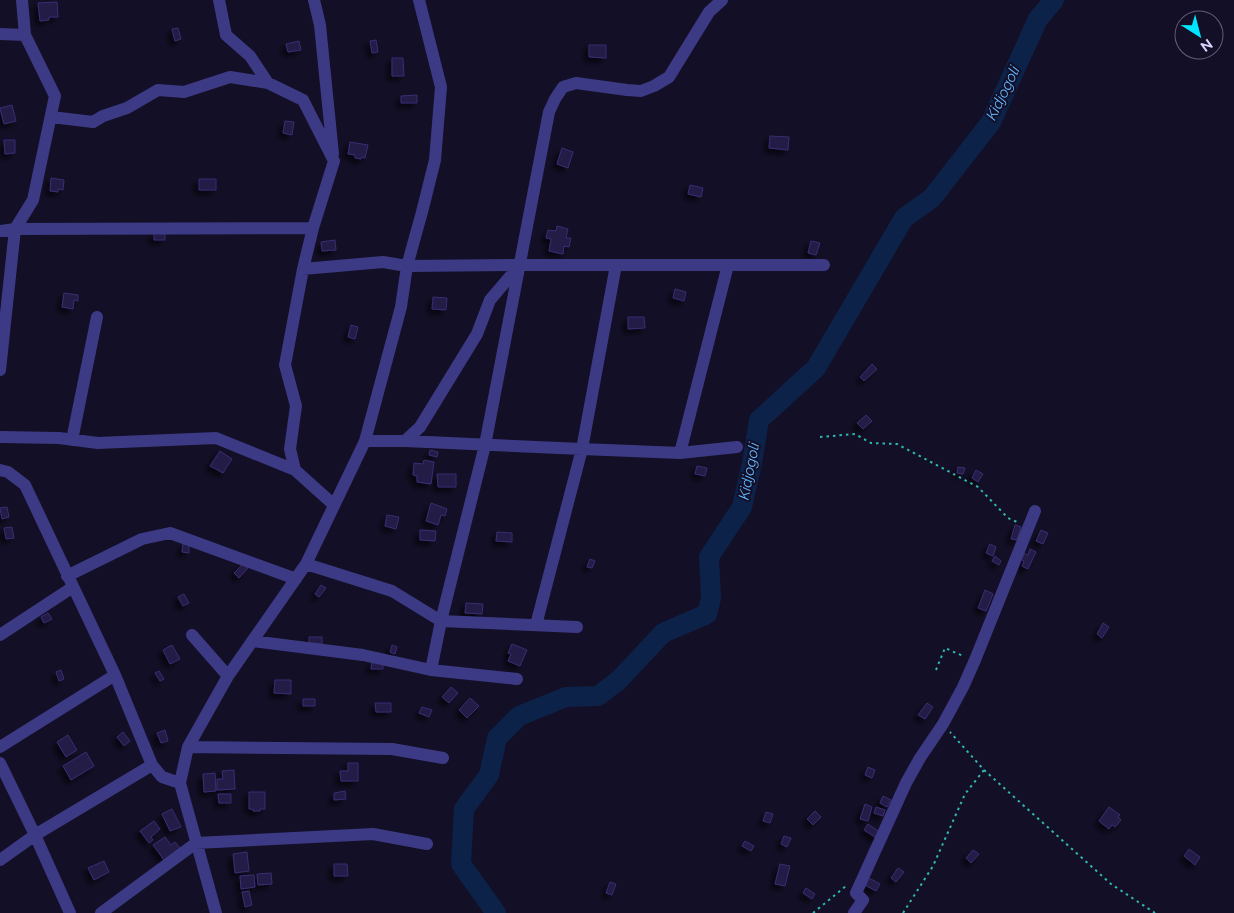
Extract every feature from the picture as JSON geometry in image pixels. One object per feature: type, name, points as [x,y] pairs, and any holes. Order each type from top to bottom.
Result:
[{"type":"street","points":[[0,370],[15,229],[33,200],[55,96],[25,35],[22,0]]},
{"type":"street","points":[[219,0],[226,35],[250,56],[268,83]]},
{"type":"street","points":[[295,470],[290,449],[296,406],[285,365],[303,269],[313,228],[334,161],[320,25],[314,0]]},
{"type":"street","points":[[216,913],[180,783],[188,746],[228,676],[306,564],[364,441],[401,307],[407,266],[434,160],[441,87],[419,0]]},
{"type":"street","points":[[431,670],[441,621],[484,445],[549,112],[563,87],[576,83],[641,91],[669,77],[709,12],[722,0]]},
{"type":"street","points":[[0,34],[25,35]]},
{"type":"street","points":[[51,117],[93,122],[103,116],[127,108],[158,90],[184,92],[230,77],[268,83],[303,100],[334,161]]},
{"type":"street","points":[[0,231],[15,229],[313,228]]},
{"type":"street","points":[[303,269],[383,262],[407,266],[824,266]]},
{"type":"street","points":[[405,441],[420,426],[477,334],[490,300],[520,265]]},
{"type":"street","points":[[536,625],[582,449],[616,265]]},
{"type":"street","points":[[680,452],[728,265]]},
{"type":"street","points":[[72,440],[97,316]]},
{"type":"street","points":[[0,437],[58,438],[98,443],[216,438],[295,470],[334,505]]},
{"type":"street","points":[[364,441],[680,452],[738,447]]},
{"type":"street","points":[[0,470],[8,472],[25,485],[115,675],[152,765],[162,777],[180,783]]},
{"type":"street","points":[[854,913],[863,900],[856,893],[906,783],[943,724],[975,660],[1035,511]]},
{"type":"street","points":[[0,636],[70,582],[142,538],[170,534],[296,579]]},
{"type":"street","points":[[306,564],[392,591],[441,621],[577,627]]},
{"type":"street","points":[[192,635],[228,676]]},
{"type":"street","points":[[252,641],[363,655],[431,670],[517,679]]},
{"type":"street","points":[[0,747],[115,675]]},
{"type":"street","points":[[188,746],[392,749],[442,758]]},
{"type":"street","points":[[0,763],[70,913]]},
{"type":"street","points":[[0,860],[35,835],[152,765]]},
{"type":"street","points":[[101,913],[196,843],[373,834],[427,844]]},
{"type":"path","points":[[820,437],[855,434],[871,443],[897,444],[978,487],[1008,518],[1028,528]]},
{"type":"path","points":[[936,670],[945,648],[975,660]]},
{"type":"path","points":[[943,724],[984,770],[1111,884],[1155,913]]},
{"type":"path","points":[[904,913],[933,866],[965,794],[984,770]]},
{"type":"path","points":[[813,913],[846,886],[856,893]]},
{"type":"building","points":[[57,2],[58,17],[49,17],[49,20],[40,21],[38,3]]},
{"type":"building","points":[[178,28],[181,39],[175,41],[172,29]]},
{"type":"building","points":[[376,40],[378,52],[372,53],[370,41]]},
{"type":"building","points":[[299,41],[301,50],[288,52],[286,44]]},
{"type":"building","points":[[589,45],[606,45],[606,58],[589,57]]},
{"type":"building","points":[[392,58],[403,58],[404,76],[392,76]]},
{"type":"building","points":[[417,95],[417,103],[401,103],[401,96]]},
{"type":"building","points":[[12,105],[16,121],[4,124],[0,108]]},
{"type":"building","points":[[285,121],[294,122],[292,135],[283,133]]},
{"type":"building","points":[[770,136],[789,137],[788,150],[769,148]]},
{"type":"building","points":[[4,140],[15,140],[15,153],[5,154]]},
{"type":"building","points":[[350,142],[368,145],[365,158],[355,158],[355,155],[348,154]]},
{"type":"building","points":[[562,148],[573,152],[568,168],[557,164]]},
{"type":"building","points":[[51,178],[64,180],[63,190],[58,189],[58,192],[50,191]]},
{"type":"building","points":[[199,179],[216,179],[216,190],[199,190]]},
{"type":"building","points":[[690,185],[703,188],[701,197],[688,194]]},
{"type":"building","points":[[557,226],[568,229],[566,238],[571,238],[569,247],[564,246],[563,254],[549,251],[551,239],[546,238],[548,230],[556,231]]},
{"type":"building","points":[[154,233],[165,234],[165,240],[154,240]]},
{"type":"building","points":[[335,240],[336,250],[322,251],[321,242]]},
{"type":"building","points":[[811,241],[820,243],[816,255],[808,253]]},
{"type":"building","points":[[675,289],[686,292],[684,301],[673,298]]},
{"type":"building","points":[[64,293],[78,295],[78,301],[74,300],[73,309],[62,307]]},
{"type":"building","points":[[433,297],[447,298],[446,310],[432,309]]},
{"type":"building","points":[[628,317],[644,317],[645,328],[628,329]]},
{"type":"building","points":[[351,325],[358,327],[355,339],[348,337]]},
{"type":"building","points":[[872,364],[877,369],[864,381],[860,377]]},
{"type":"building","points":[[866,415],[872,421],[863,429],[857,423]]},
{"type":"building","points":[[430,450],[438,452],[437,457],[429,455]]},
{"type":"building","points":[[220,451],[232,459],[223,473],[210,466]]},
{"type":"building","points":[[424,460],[434,462],[431,484],[417,482],[417,476],[413,475],[414,463],[423,464]]},
{"type":"building","points":[[697,466],[707,468],[705,476],[695,474]]},
{"type":"building","points":[[958,467],[965,468],[963,474],[957,473]]},
{"type":"building","points":[[976,470],[983,474],[978,482],[972,478]]},
{"type":"building","points":[[437,474],[456,474],[456,487],[438,487]]},
{"type":"building","points":[[431,503],[447,509],[445,516],[441,515],[438,525],[426,521]]},
{"type":"building","points":[[7,507],[9,517],[2,519],[0,508]]},
{"type":"building","points":[[387,515],[399,517],[396,529],[385,526]]},
{"type":"building","points":[[1015,525],[1021,527],[1017,540],[1011,539]]},
{"type":"building","points":[[12,527],[14,538],[6,539],[4,528]]},
{"type":"building","points":[[420,530],[436,531],[435,541],[420,540]]},
{"type":"building","points":[[1041,530],[1048,533],[1043,544],[1036,541]]},
{"type":"building","points":[[497,532],[512,533],[512,542],[496,541]]},
{"type":"building","points":[[183,544],[189,544],[189,553],[182,552]]},
{"type":"building","points":[[990,544],[996,547],[993,556],[986,553]]},
{"type":"building","points":[[1030,549],[1036,552],[1028,569],[1022,566],[1024,561],[1020,559],[1023,553],[1028,555]]},
{"type":"building","points":[[995,556],[1001,561],[999,565],[992,561]]},
{"type":"building","points":[[590,559],[595,561],[592,568],[587,567]]},
{"type":"building","points":[[243,564],[248,568],[239,578],[234,573]]},
{"type":"building","points":[[321,585],[326,588],[319,597],[315,594]]},
{"type":"building","points":[[985,590],[993,594],[986,611],[978,608]]},
{"type":"building","points":[[184,594],[189,603],[183,606],[178,597]]},
{"type":"building","points":[[466,603],[483,604],[482,614],[465,613]]},
{"type":"building","points":[[48,613],[52,619],[44,623],[41,617]]},
{"type":"building","points":[[1103,623],[1109,627],[1102,638],[1097,634]]},
{"type":"building","points":[[309,637],[322,637],[322,644],[309,644]]},
{"type":"building","points":[[512,644],[527,650],[520,666],[508,661],[511,654],[508,653]]},
{"type":"building","points":[[172,645],[180,659],[170,664],[163,650]]},
{"type":"building","points":[[392,645],[397,647],[395,654],[390,652]]},
{"type":"building","points":[[372,662],[383,662],[383,669],[371,669]]},
{"type":"building","points":[[61,670],[64,679],[59,681],[56,672]]},
{"type":"building","points":[[159,671],[164,679],[160,681],[155,673]]},
{"type":"building","points":[[275,680],[291,680],[291,694],[274,693]]},
{"type":"building","points":[[451,687],[458,693],[449,703],[442,697]]},
{"type":"building","points":[[470,698],[479,706],[467,718],[459,710]]},
{"type":"building","points":[[303,699],[315,699],[315,706],[303,706]]},
{"type":"building","points":[[375,703],[391,703],[391,712],[376,712]]},
{"type":"building","points":[[927,703],[933,707],[925,719],[918,715]]},
{"type":"building","points":[[422,707],[432,710],[429,717],[419,713]]},
{"type":"building","points":[[165,730],[168,741],[161,743],[157,733]]},
{"type":"building","points":[[123,732],[130,741],[124,746],[117,737]]},
{"type":"building","points":[[68,735],[77,750],[66,757],[57,742]]},
{"type":"building","points":[[86,752],[94,766],[71,780],[63,766]]},
{"type":"building","points":[[348,763],[358,763],[358,781],[341,781],[340,771],[348,771]]},
{"type":"building","points":[[868,767],[875,770],[872,778],[865,775]]},
{"type":"building","points":[[234,770],[235,789],[217,790],[217,779],[223,779],[222,771]]},
{"type":"building","points":[[215,773],[216,791],[204,792],[203,774]]},
{"type":"building","points":[[345,791],[346,799],[334,800],[334,793]]},
{"type":"building","points":[[249,792],[265,792],[265,809],[253,811],[253,809],[249,809]]},
{"type":"building","points":[[218,794],[231,794],[231,803],[219,803]]},
{"type":"building","points":[[883,796],[891,800],[887,807],[880,803]]},
{"type":"building","points":[[865,804],[872,807],[868,821],[860,819]]},
{"type":"building","points":[[876,807],[885,810],[883,816],[874,813]]},
{"type":"building","points":[[1109,807],[1120,815],[1118,817],[1121,820],[1115,827],[1112,825],[1109,829],[1099,821]]},
{"type":"building","points":[[172,809],[181,827],[170,831],[162,814]]},
{"type":"building","points":[[815,811],[821,817],[813,825],[807,819]]},
{"type":"building","points":[[766,812],[773,814],[770,823],[763,821]]},
{"type":"building","points":[[154,821],[160,829],[151,837],[153,840],[149,843],[140,831]]},
{"type":"building","points":[[868,824],[881,833],[878,839],[864,830]]},
{"type":"building","points":[[784,836],[791,838],[787,847],[781,844]]},
{"type":"building","points":[[165,837],[171,845],[175,842],[180,848],[164,860],[153,845]]},
{"type":"building","points":[[745,841],[754,846],[751,851],[742,846]]},
{"type":"building","points":[[1189,849],[1200,857],[1195,865],[1184,856]]},
{"type":"building","points":[[973,850],[979,854],[971,863],[966,858]]},
{"type":"building","points":[[247,852],[249,871],[235,873],[233,854]]},
{"type":"building","points":[[104,861],[109,872],[94,880],[88,868]]},
{"type":"building","points":[[334,864],[347,864],[348,876],[334,876]]},
{"type":"building","points":[[780,864],[790,866],[785,886],[775,884]]},
{"type":"building","points":[[898,868],[904,872],[896,882],[891,878]]},
{"type":"building","points":[[271,873],[272,884],[258,885],[257,874]]},
{"type":"building","points":[[254,875],[255,887],[241,889],[240,876]]},
{"type":"building","points":[[867,877],[880,884],[876,891],[863,884]]},
{"type":"building","points":[[610,882],[616,884],[612,895],[606,893]]},
{"type":"building","points":[[806,888],[815,894],[812,899],[803,893]]},
{"type":"building","points":[[249,891],[252,905],[245,907],[242,892]]},
{"type":"waterway","name":"Kidjogoli","points":[[496,913],[461,864],[464,809],[489,775],[497,738],[519,716],[566,697],[598,696],[619,680],[663,633],[707,614],[711,598],[709,557],[742,507],[759,420],[816,368],[904,218],[932,198],[991,122],[1038,19],[1054,0]]}]
